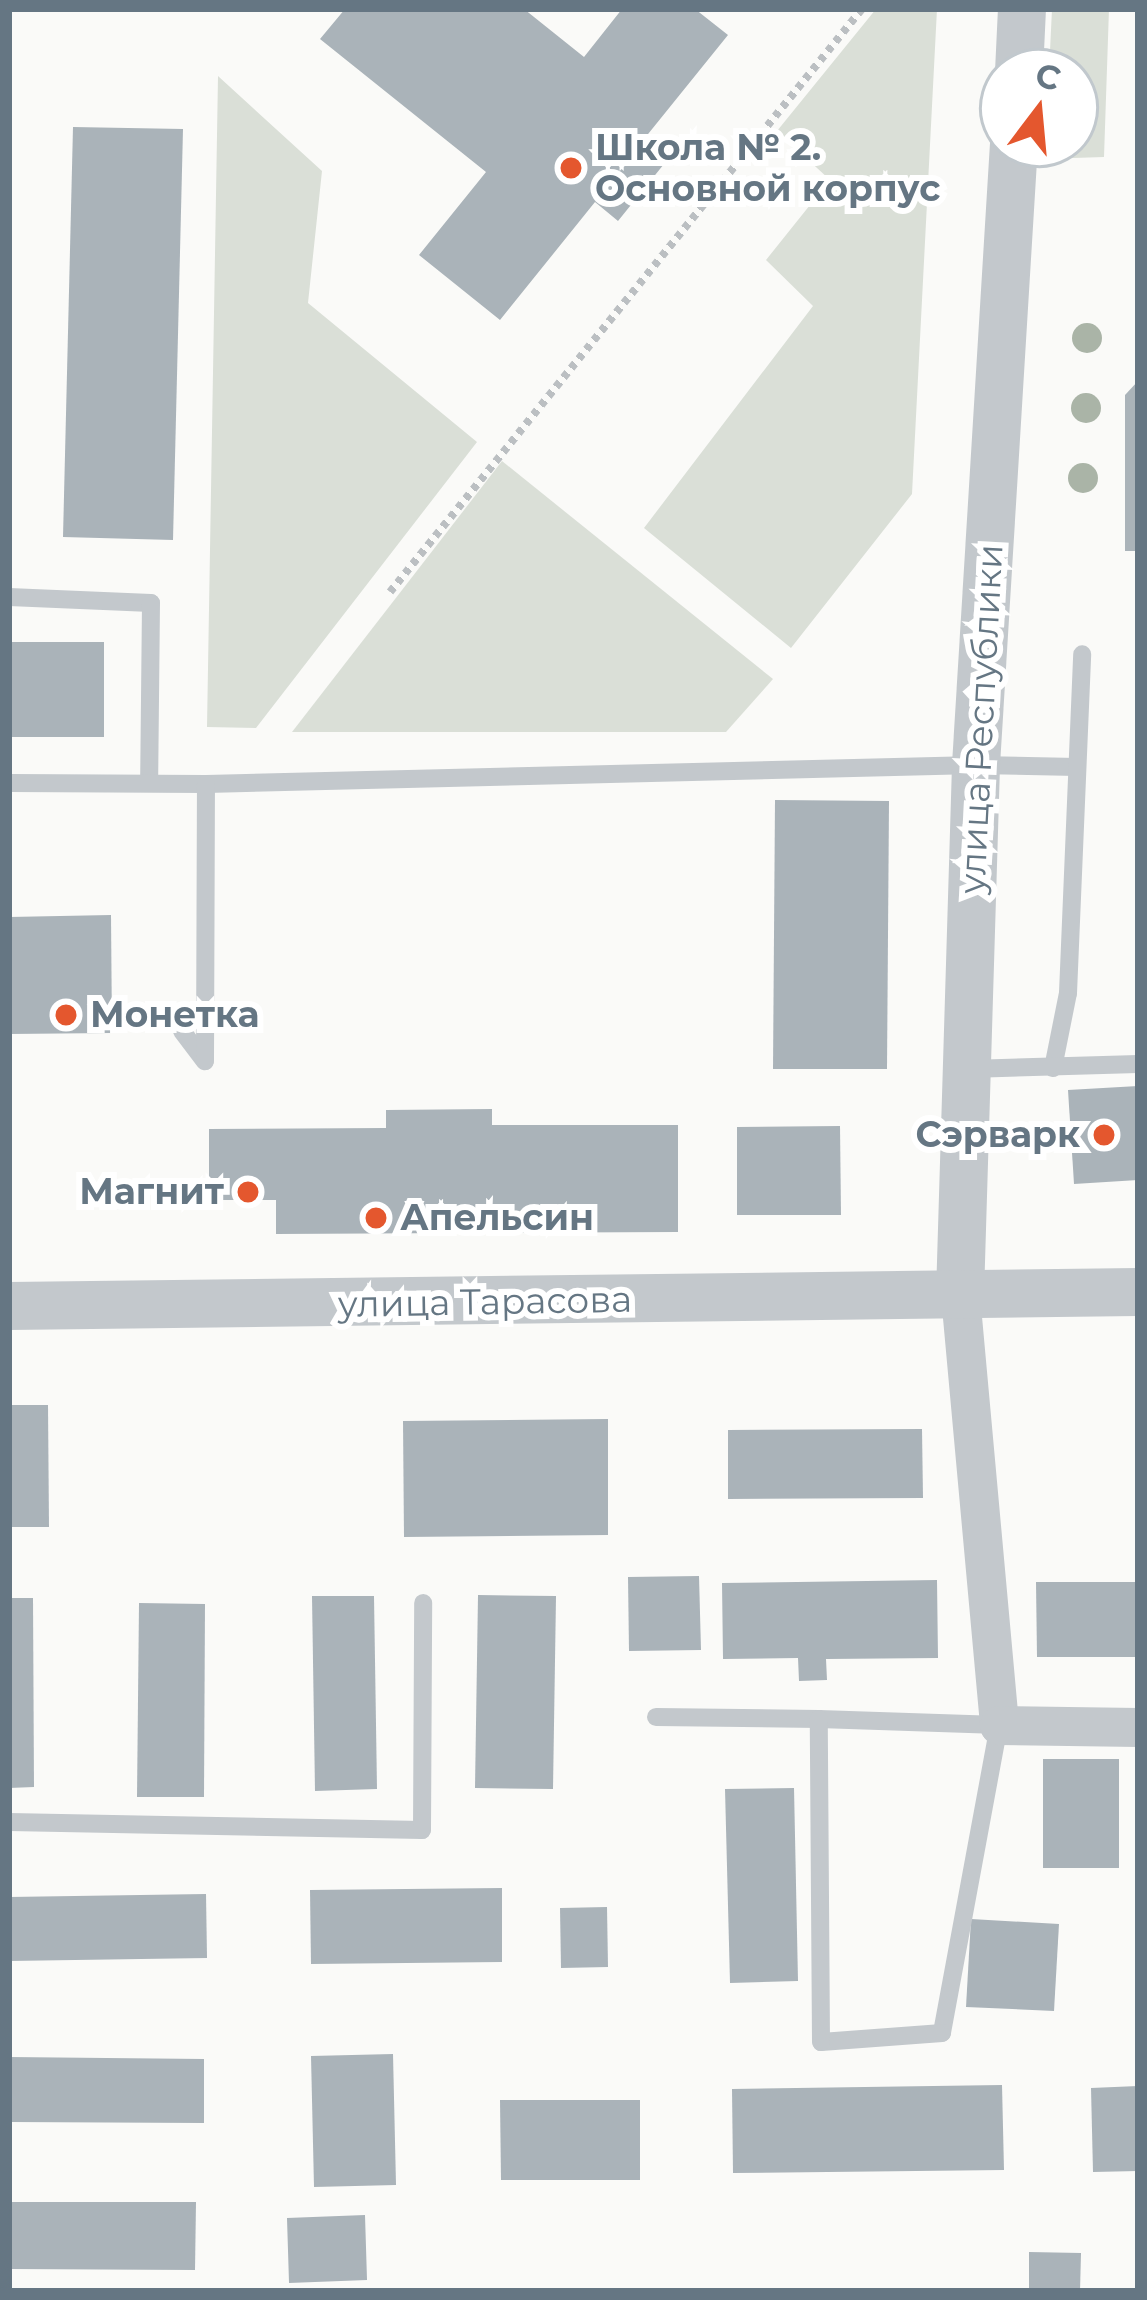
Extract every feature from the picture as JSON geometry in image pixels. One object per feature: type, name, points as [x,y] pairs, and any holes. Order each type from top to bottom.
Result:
[{"type":"street","points":[[1020,48],[1022,9]]},
{"type":"street","name":"улица Республики","points":[[960,1295],[976,764],[1013,168]]},
{"type":"street","name":"улица Тарасова","points":[[9,1306],[1138,1292]]},
{"type":"street","points":[[960,1295],[999,1725],[1138,1727]]},
{"type":"lane","points":[[9,597],[151,602],[149,780]]},
{"type":"lane","points":[[1053,1068],[1068,992],[1082,654]]},
{"type":"lane","points":[[9,782],[206,784],[976,764],[1077,767]]},
{"type":"lane","points":[[182,1031],[205,1061],[206,784]]},
{"type":"lane","points":[[964,1069],[1138,1064]]},
{"type":"lane","points":[[9,1822],[422,1830],[423,1604]]},
{"type":"lane","points":[[656,1717],[819,1719],[999,1725],[942,2033],[821,2042],[819,1719]]},
{"type":"path","points":[[390,592],[862,9]]},
{"type":"shaded area","points":[[876,9],[937,9],[912,494],[791,648],[644,528],[813,306],[766,260],[830,180],[777,131]]},
{"type":"shaded area","points":[[1052,9],[1109,9],[1104,157],[1099,157],[1099,48],[1050,48]]},
{"type":"shaded area","points":[[218,76],[322,171],[308,303],[477,442],[256,728],[207,727]]},
{"type":"shaded area","points":[[502,461],[773,679],[726,732],[292,732]]},
{"type":"building","name":"Школа № 2. Основной корпус","points":[[345,9],[524,9],[584,57],[622,9],[695,9],[728,35],[640,144],[664,164],[618,221],[595,202],[500,320],[419,255],[486,172],[320,39]]},
{"type":"building","points":[[73,127],[183,129],[173,540],[63,537]]},
{"type":"building","points":[[1138,381],[1138,551],[1125,551],[1125,395]]},
{"type":"building","points":[[9,642],[104,642],[104,737],[9,737]]},
{"type":"building","points":[[775,800],[889,801],[887,1069],[773,1069]]},
{"type":"building","points":[[111,915],[112,1033],[9,1034],[9,917]]},
{"type":"building","name":"Сэрварк","points":[[1138,1086],[1138,1180],[1074,1184],[1068,1090]]},
{"type":"building","points":[[492,1109],[492,1125],[678,1125],[678,1232],[276,1234],[276,1200],[209,1200],[209,1129],[386,1128],[386,1110]]},
{"type":"building","points":[[840,1126],[841,1215],[737,1215],[737,1127]]},
{"type":"building","points":[[9,1405],[48,1405],[49,1527],[9,1527]]},
{"type":"building","points":[[608,1419],[608,1535],[404,1537],[403,1421]]},
{"type":"building","points":[[922,1429],[923,1498],[728,1499],[728,1430]]},
{"type":"building","points":[[699,1576],[701,1650],[629,1651],[628,1577]]},
{"type":"building","points":[[937,1580],[938,1658],[826,1659],[827,1680],[799,1681],[798,1658],[723,1659],[722,1583]]},
{"type":"building","points":[[1036,1582],[1138,1582],[1138,1657],[1037,1657]]},
{"type":"building","points":[[478,1595],[556,1596],[553,1789],[475,1788]]},
{"type":"building","points":[[312,1596],[374,1596],[377,1789],[315,1791]]},
{"type":"building","points":[[9,1598],[33,1598],[34,1787],[9,1788]]},
{"type":"building","points":[[139,1603],[205,1604],[204,1797],[137,1797]]},
{"type":"building","points":[[1043,1759],[1119,1759],[1119,1868],[1043,1868]]},
{"type":"building","points":[[794,1788],[798,1981],[730,1983],[725,1789]]},
{"type":"building","points":[[502,1888],[502,1962],[311,1964],[310,1890]]},
{"type":"building","points":[[206,1894],[207,1958],[9,1961],[9,1897]]},
{"type":"building","points":[[607,1907],[608,1967],[561,1968],[560,1908]]},
{"type":"building","points":[[971,1919],[1059,1924],[1054,2011],[966,2007]]},
{"type":"building","points":[[393,2054],[396,2185],[314,2187],[311,2056]]},
{"type":"building","points":[[9,2057],[204,2059],[204,2123],[9,2122]]},
{"type":"building","points":[[1002,2085],[1004,2170],[733,2173],[732,2089]]},
{"type":"building","points":[[1138,2086],[1138,2171],[1093,2172],[1091,2088]]},
{"type":"building","points":[[500,2100],[640,2100],[640,2180],[501,2180]]},
{"type":"building","points":[[9,2202],[196,2202],[195,2270],[9,2269]]},
{"type":"building","points":[[365,2215],[367,2280],[289,2283],[287,2218]]},
{"type":"building","points":[[1029,2252],[1081,2253],[1080,2291],[1029,2291]]},
{"type":"place","name":"Школа № 2. Основной корпус","points":[[571,168]]},
{"type":"place","name":"Монетка","points":[[66,1015]]},
{"type":"place","name":"Сэрварк","points":[[1104,1135]]},
{"type":"place","name":"Магнит","points":[[248,1192]]},
{"type":"place","name":"Апельсин","points":[[376,1218]]}]
